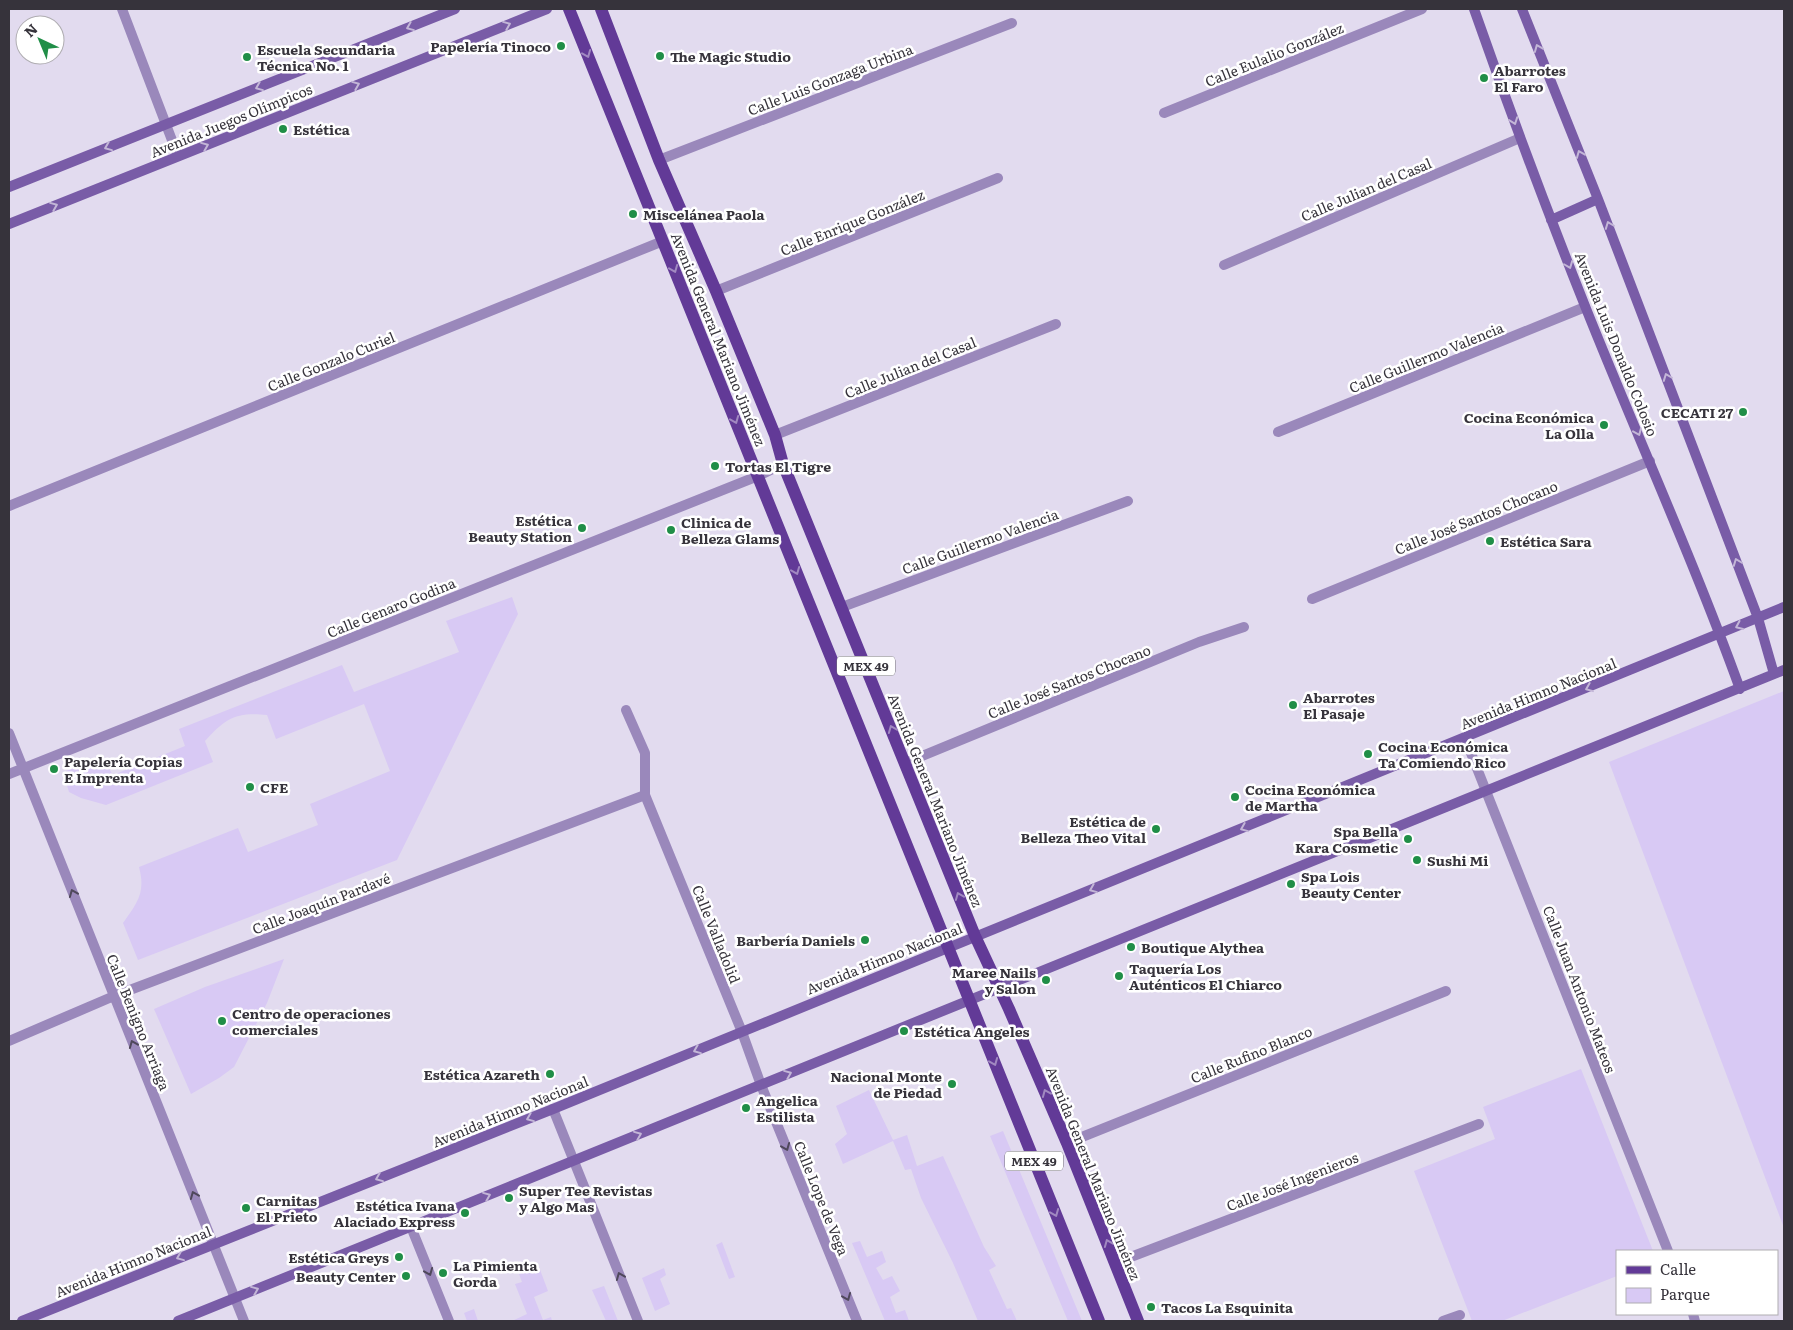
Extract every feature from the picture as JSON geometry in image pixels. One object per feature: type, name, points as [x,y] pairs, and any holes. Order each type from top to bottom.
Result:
[{"type":"main road","name":"Avenida Juegos Olímpicos","points":[[9,187],[455,9]]},
{"type":"main road","name":"Avenida Juegos Olímpicos","points":[[9,224],[547,9]]},
{"type":"main road","name":"Avenida General Mariano Jiménez","points":[[569,9],[1099,1321]]},
{"type":"main road","name":"Avenida General Mariano Jiménez","points":[[601,9],[659,160],[716,291],[775,435],[783,464],[975,936],[1067,1143],[1138,1321]]},
{"type":"main road","name":"Avenida Luis Donaldo Colosio","points":[[1474,9],[1520,138],[1585,307],[1650,461],[1740,688]]},
{"type":"main road","points":[[1522,9],[1598,198],[1758,618],[1774,674]]},
{"type":"main road","points":[[1552,220],[1598,198]]},
{"type":"main road","name":"Avenida Himno Nacional","points":[[22,1321],[553,1109],[1784,607]]},
{"type":"main road","points":[[178,1321],[1784,670]]},
{"type":"street","points":[[122,9],[178,156]]},
{"type":"street","name":"Calle Eulalio González","points":[[1164,113],[1422,9]]},
{"type":"street","name":"Calle Luis Gonzaga Urbina","points":[[659,160],[1012,23]]},
{"type":"street","name":"Calle Julian del Casal","points":[[1224,265],[1520,138]]},
{"type":"street","name":"Calle Enrique González","points":[[716,291],[998,178]]},
{"type":"street","name":"Calle Gonzalo Curiel","points":[[9,506],[663,240]]},
{"type":"street","name":"Calle Guillermo Valencia","points":[[1278,432],[1585,307]]},
{"type":"street","name":"Calle Julian del Casal","points":[[775,435],[1056,324]]},
{"type":"street","name":"Calle José Santos Chocano","points":[[1312,599],[1650,461]]},
{"type":"street","name":"Calle Genaro Godina","points":[[9,774],[758,476],[783,464]]},
{"type":"street","name":"Calle Guillermo Valencia","points":[[842,607],[1128,501]]},
{"type":"street","name":"Calle José Santos Chocano","points":[[905,763],[1199,642],[1244,627]]},
{"type":"street","points":[[626,710],[644,753],[645,795]]},
{"type":"street","name":"Calle Benigno Arriaga","points":[[9,732],[244,1321]]},
{"type":"street","name":"Calle Juan Antonio Mateos","points":[[1465,738],[1668,1250]]},
{"type":"street","name":"Calle Joaquín Pardavé","points":[[9,1041],[114,996],[645,795]]},
{"type":"street","name":"Calle Valladolid","points":[[645,795],[742,1032],[761,1085]]},
{"type":"street","name":"Calle Rufino Blanco","points":[[1067,1143],[1446,991]]},
{"type":"street","name":"Calle Lope de Vega","points":[[761,1085],[857,1321]]},
{"type":"street","points":[[553,1109],[638,1321]]},
{"type":"street","name":"Calle José Ingenieros","points":[[1116,1263],[1479,1124]]},
{"type":"street","points":[[411,1227],[449,1321]]},
{"type":"street","points":[[1443,1321],[1460,1315]]},
{"type":"green space","points":[[512,597],[518,614],[397,860],[138,960],[123,923],[136,903],[141,891],[139,867],[238,828],[248,852],[318,825],[310,804],[390,771],[364,704],[276,739],[267,715],[256,714],[232,718],[219,727],[205,741],[213,762],[106,805],[81,798],[69,792],[66,782],[66,771],[102,758],[113,775],[185,746],[179,729],[342,665],[354,692],[459,652],[446,621]]},
{"type":"green space","points":[[1784,691],[1784,1228],[1609,762]]},
{"type":"green space","points":[[284,959],[267,1003],[234,1067],[191,1094],[154,1009],[205,987]]},
{"type":"green space","points":[[1581,1069],[1653,1250],[1616,1250],[1616,1276],[1502,1321],[1472,1321],[1414,1171],[1495,1139],[1483,1107]]},
{"type":"green space","points":[[869,1090],[893,1140],[907,1135],[917,1166],[943,1156],[984,1247],[996,1266],[989,1270],[1007,1309],[1011,1308],[1017,1321],[978,1321],[953,1263],[921,1198],[911,1169],[905,1170],[893,1141],[843,1164],[835,1144],[847,1134],[836,1106]]},
{"type":"green space","points":[[1003,1131],[1082,1321],[1068,1321],[990,1136]]},
{"type":"green space","points":[[860,1241],[867,1257],[882,1251],[886,1262],[876,1268],[883,1280],[892,1276],[900,1291],[890,1297],[896,1313],[905,1310],[909,1321],[885,1321],[852,1243]]},
{"type":"green space","points":[[722,1242],[735,1277],[729,1279],[716,1245]]},
{"type":"green space","points":[[539,1267],[548,1291],[534,1297],[543,1320],[551,1317],[552,1321],[512,1321],[527,1314],[515,1284],[522,1282],[519,1274]]},
{"type":"green space","points":[[664,1268],[666,1275],[660,1279],[670,1304],[655,1311],[642,1278]]},
{"type":"green space","points":[[604,1286],[618,1321],[606,1321],[592,1290]]},
{"type":"green space","points":[[474,1309],[478,1321],[467,1321],[464,1313]]},
{"type":"place","name":"Papelería Tinoco","points":[[561,46]]},
{"type":"place","name":"The Magic Studio","points":[[660,56]]},
{"type":"place","name":"Escuela Secundaria Técnica No. 1","points":[[247,57]]},
{"type":"place","name":"Abarrotes El Faro","points":[[1484,78]]},
{"type":"place","name":"Estética","points":[[283,129]]},
{"type":"place","name":"Miscelánea Paola","points":[[633,214]]},
{"type":"place","name":"CECATI 27","points":[[1743,412]]},
{"type":"place","name":"Cocina Económica La Olla","points":[[1604,425]]},
{"type":"place","name":"Tortas El Tigre","points":[[715,466]]},
{"type":"place","name":"Estética Beauty Station","points":[[582,528]]},
{"type":"place","name":"Clinica de Belleza Glams","points":[[671,530]]},
{"type":"place","name":"Estética Sara","points":[[1490,541]]},
{"type":"place","name":"Abarrotes El Pasaje","points":[[1293,705]]},
{"type":"place","name":"Cocina Económica Ta Comiendo Rico","points":[[1368,754]]},
{"type":"place","name":"Papelería Copias E Imprenta","points":[[54,769]]},
{"type":"place","name":"CFE","points":[[250,787]]},
{"type":"place","name":"Cocina Económica de Martha","points":[[1235,797]]},
{"type":"place","name":"Estética de Belleza Theo Vital","points":[[1156,829]]},
{"type":"place","name":"Spa Bella Kara Cosmetic","points":[[1408,839]]},
{"type":"place","name":"Sushi Mi","points":[[1417,860]]},
{"type":"place","name":"Spa Lois Beauty Center","points":[[1291,884]]},
{"type":"place","name":"Barbería Daniels","points":[[865,940]]},
{"type":"place","name":"Boutique Alythea","points":[[1131,947]]},
{"type":"place","name":"Taquería Los Auténticos El Chiarco","points":[[1119,976]]},
{"type":"place","name":"Maree Nails y Salon","points":[[1046,980]]},
{"type":"place","name":"Centro de operaciones comerciales","points":[[222,1021]]},
{"type":"place","name":"Estética Angeles","points":[[904,1031]]},
{"type":"place","name":"Estética Azareth","points":[[550,1074]]},
{"type":"place","name":"Nacional Monte de Piedad","points":[[952,1084]]},
{"type":"place","name":"Angelica Estilista","points":[[746,1108]]},
{"type":"place","name":"Super Tee Revistas y Algo Mas","points":[[509,1198]]},
{"type":"place","name":"Carnitas El Prieto","points":[[246,1208]]},
{"type":"place","name":"Estética Ivana Alaciado Express","points":[[465,1213]]},
{"type":"place","name":"Estética Greys","points":[[399,1257]]},
{"type":"place","name":"La Pimienta Gorda","points":[[443,1273]]},
{"type":"place","name":"Beauty Center","points":[[406,1276]]},
{"type":"place","name":"Tacos La Esquinita","points":[[1151,1307]]}]
